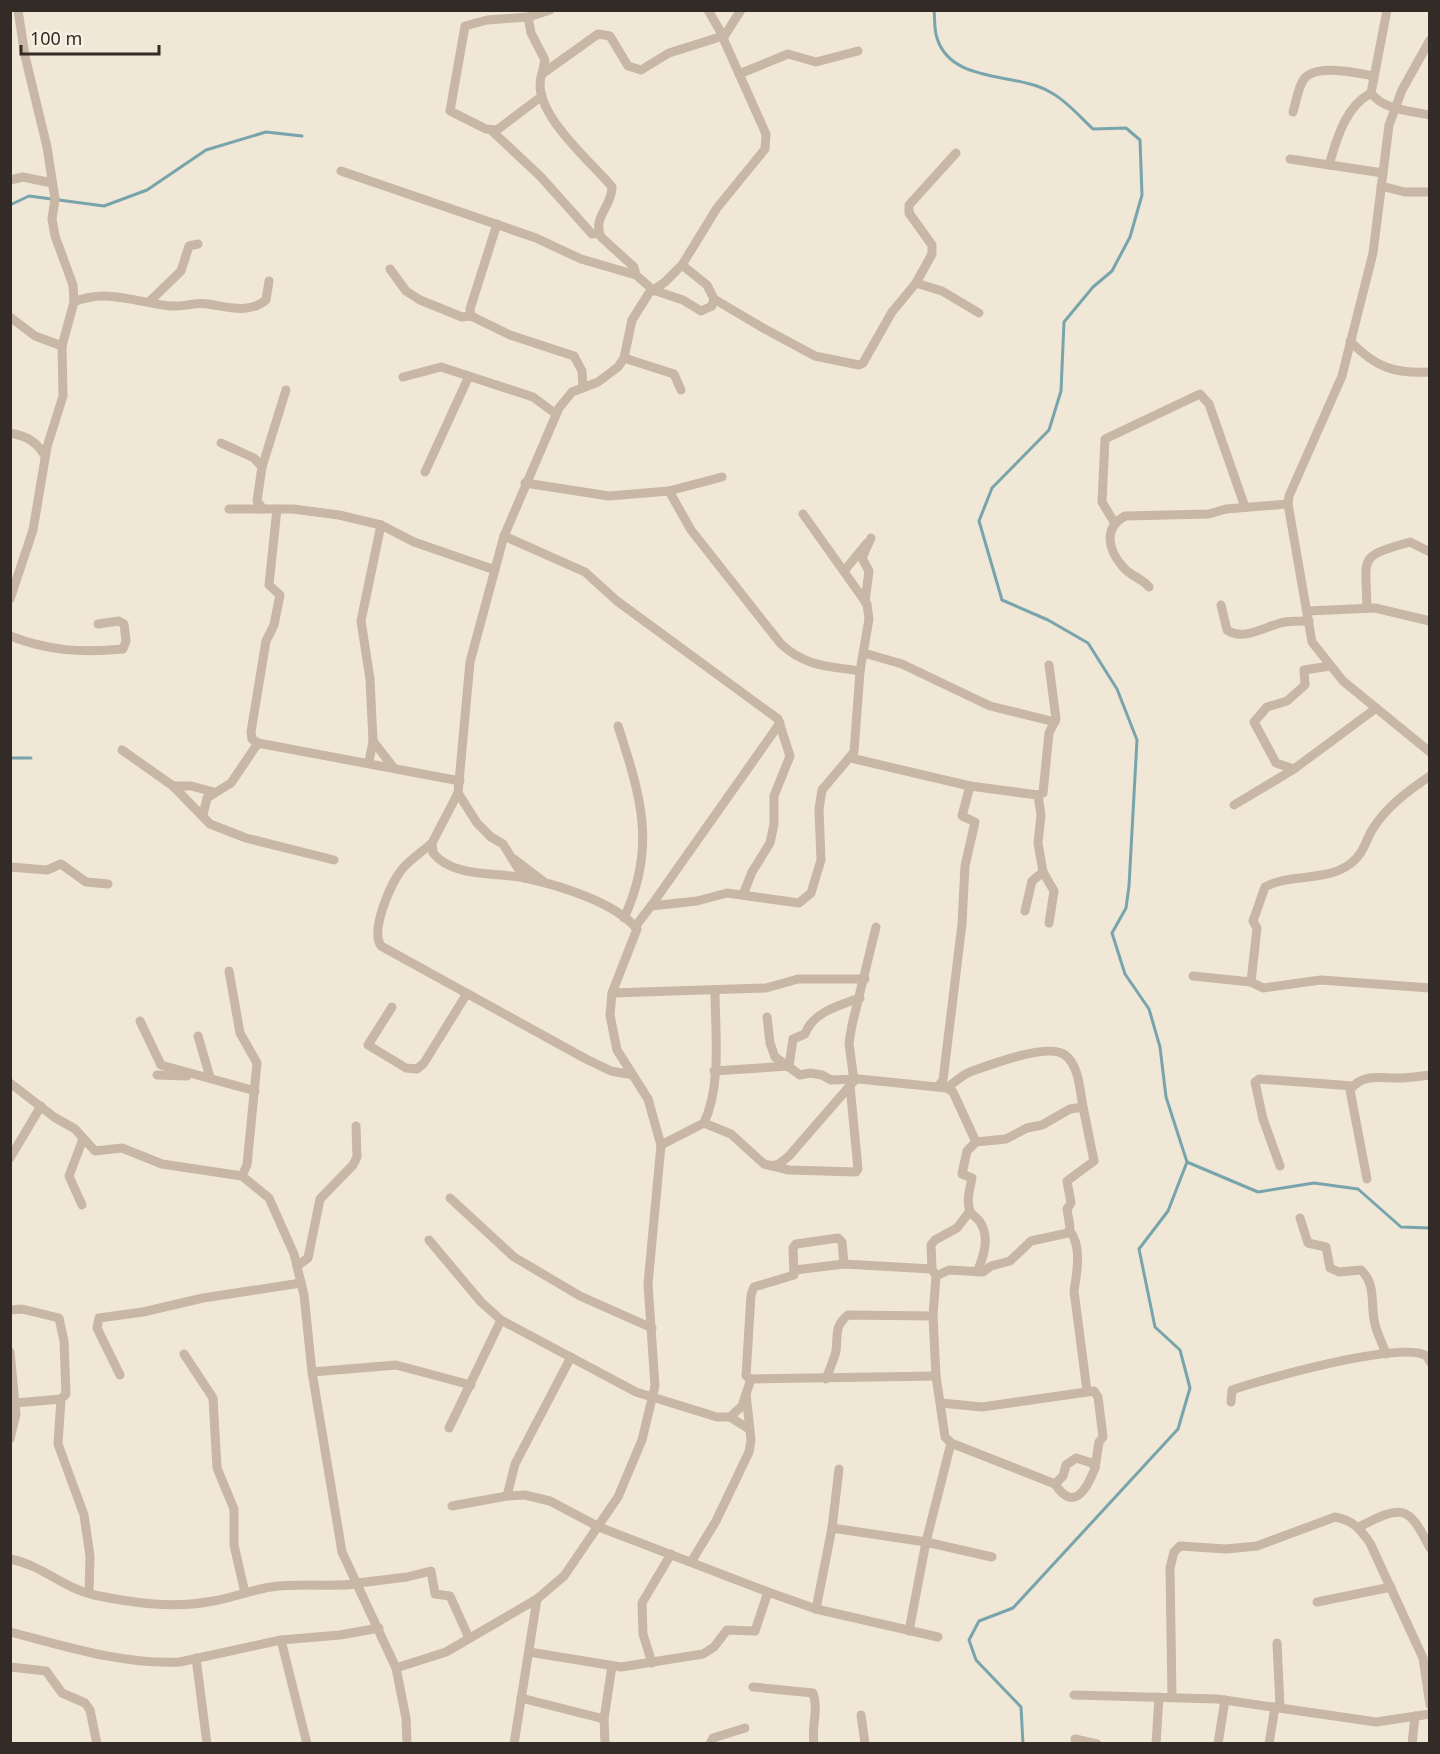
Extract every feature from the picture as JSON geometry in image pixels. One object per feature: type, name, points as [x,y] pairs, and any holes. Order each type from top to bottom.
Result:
[{"type":"street","points":[[10,599],[33,530],[45,456],[63,396],[62,346],[74,303],[73,285],[55,236],[47,147],[25,56],[18,10]]},
{"type":"street","points":[[550,10],[528,17],[487,20],[465,26],[450,111],[491,130],[541,177],[592,234],[599,232]]},
{"type":"street","points":[[633,1075],[611,1071],[586,1059],[466,994],[381,946],[377,941],[388,893],[404,868],[432,843],[458,793],[470,662],[504,536],[556,414],[572,392],[609,376],[624,358],[632,320],[653,290],[682,265],[717,208],[765,149],[766,134],[723,36],[708,10]]},
{"type":"street","points":[[542,74],[598,34],[610,36],[628,66],[641,70],[669,53],[723,36],[741,10]]},
{"type":"street","points":[[1387,10],[1371,93],[1376,99],[1395,108],[1430,115]]},
{"type":"street","points":[[528,17],[531,33],[545,60],[540,80],[542,96],[562,133],[612,187],[610,201],[598,223],[599,232],[634,267],[636,275]]},
{"type":"street","points":[[1428,749],[1376,709],[1330,666],[1312,642],[1288,504],[1289,496],[1342,376],[1373,253],[1389,125],[1395,108],[1430,40]]},
{"type":"street","points":[[739,74],[788,54],[816,62],[858,51]]},
{"type":"street","points":[[1293,112],[1303,80],[1308,75],[1323,70],[1349,71],[1374,76]]},
{"type":"street","points":[[1329,165],[1337,138],[1349,114],[1360,99],[1371,93]]},
{"type":"street","points":[[491,130],[497,130],[542,96]]},
{"type":"street","points":[[682,265],[707,285],[714,299],[815,356],[859,365],[863,363],[892,312],[916,283],[933,249],[909,213],[909,205],[956,153]]},
{"type":"street","points":[[1290,159],[1383,173]]},
{"type":"street","points":[[341,171],[497,224],[580,259],[636,275],[653,290],[683,300],[701,311],[712,306],[714,299]]},
{"type":"street","points":[[10,180],[23,177],[52,183]]},
{"type":"street","points":[[1381,186],[1405,192],[1430,192]]},
{"type":"street","points":[[471,316],[470,309],[497,224]]},
{"type":"street","points":[[149,302],[176,278],[189,246],[198,244]]},
{"type":"street","points":[[390,269],[406,291],[420,300],[462,317],[471,316],[510,335],[574,356],[582,371],[583,388]]},
{"type":"street","points":[[74,303],[101,296],[121,296],[171,306],[205,304],[238,310],[257,306],[266,300],[269,281]]},
{"type":"street","points":[[916,283],[942,291],[979,313]]},
{"type":"street","points":[[10,317],[35,336],[62,346]]},
{"type":"street","points":[[1350,341],[1362,354],[1388,369],[1402,374],[1430,372]]},
{"type":"street","points":[[624,358],[674,374],[681,390]]},
{"type":"street","points":[[403,377],[441,368],[533,397],[556,414]]},
{"type":"street","points":[[425,472],[469,376]]},
{"type":"street","points":[[262,509],[257,501],[262,467],[286,390]]},
{"type":"street","points":[[1114,522],[1102,502],[1105,439],[1200,394],[1209,404],[1245,507]]},
{"type":"street","points":[[10,433],[32,440],[45,456]]},
{"type":"street","points":[[221,443],[254,458],[262,467]]},
{"type":"street","points":[[525,483],[609,496],[669,491],[722,477]]},
{"type":"street","points":[[669,491],[691,530],[781,644],[796,658],[814,664],[860,671]]},
{"type":"street","points":[[1149,587],[1142,578],[1123,568],[1111,546],[1110,531],[1114,522],[1125,516],[1209,514],[1245,507],[1288,504]]},
{"type":"street","points":[[230,509],[277,509],[339,514],[381,525],[414,542],[495,570]]},
{"type":"street","points":[[277,509],[269,585],[280,595],[274,625],[266,641],[250,732],[252,739],[258,743],[369,762],[460,781]]},
{"type":"street","points":[[651,906],[697,901],[726,892],[799,903],[806,900],[811,893],[821,860],[819,809],[822,790],[854,752],[860,671],[870,619],[865,602],[803,514]]},
{"type":"street","points":[[369,762],[373,741],[370,679],[361,621],[381,525]]},
{"type":"street","points":[[504,536],[585,572],[617,601],[780,723],[790,756],[778,780],[774,796],[774,824],[770,843],[752,872],[743,895]]},
{"type":"street","points":[[844,571],[871,538],[862,558],[869,571],[865,602]]},
{"type":"street","points":[[1367,608],[1366,564],[1370,556],[1377,551],[1410,542],[1430,552]]},
{"type":"street","points":[[1221,605],[1227,630],[1233,634],[1244,634],[1309,616],[1367,608],[1430,621]]},
{"type":"street","points":[[10,636],[41,648],[97,652],[123,649],[126,641],[124,624],[118,621],[98,624]]},
{"type":"street","points":[[864,653],[902,664],[990,706],[1055,722]]},
{"type":"street","points":[[851,758],[970,786],[1038,795],[1043,793],[1049,733],[1055,722],[1049,666]]},
{"type":"street","points":[[1294,769],[1276,763],[1254,722],[1267,707],[1287,701],[1305,685],[1304,670],[1330,666]]},
{"type":"street","points":[[1234,805],[1294,769],[1376,709]]},
{"type":"street","points":[[635,927],[780,723]]},
{"type":"street","points":[[618,726],[639,792],[642,819],[641,870],[636,893],[624,918]]},
{"type":"street","points":[[373,741],[393,767]]},
{"type":"street","points":[[203,815],[207,798],[231,783],[258,743]]},
{"type":"street","points":[[122,750],[173,786],[210,824],[246,838],[334,860]]},
{"type":"street","points":[[1251,982],[1257,928],[1252,921],[1265,887],[1316,877],[1349,865],[1363,851],[1373,829],[1405,793],[1430,776]]},
{"type":"street","points":[[173,786],[191,786],[214,792]]},
{"type":"street","points":[[943,1086],[962,924],[965,866],[975,822],[962,816],[970,786]]},
{"type":"street","points":[[458,793],[477,823],[491,837],[503,844],[524,878]]},
{"type":"street","points":[[1038,795],[1041,816],[1038,843],[1043,872],[1054,891],[1049,923]]},
{"type":"street","points":[[396,1668],[446,1652],[537,1599],[564,1576],[618,1497],[642,1440],[653,1398],[652,1328],[648,1284],[661,1145],[648,1099],[617,1050],[610,1015],[612,993],[636,933],[635,927],[578,891],[524,878],[446,865],[433,853],[432,843]]},
{"type":"street","points":[[514,859],[545,883]]},
{"type":"street","points":[[10,867],[47,870],[61,864],[67,866],[86,882],[108,884]]},
{"type":"street","points":[[1025,911],[1032,880],[1043,872]]},
{"type":"street","points":[[704,1123],[731,1134],[764,1164],[789,1170],[858,1171],[849,1043],[876,927]]},
{"type":"street","points":[[229,971],[240,1033],[257,1063],[247,1165],[242,1176]]},
{"type":"street","points":[[1193,976],[1251,982],[1263,988],[1321,980],[1430,988]]},
{"type":"street","points":[[612,993],[766,988],[798,979],[864,979]]},
{"type":"street","points":[[661,1145],[704,1123],[711,1103],[714,1071],[715,990]]},
{"type":"street","points":[[392,1007],[368,1045],[406,1068],[417,1069],[424,1063],[466,994]]},
{"type":"street","points":[[789,1066],[793,1039],[805,1034],[807,1028],[826,1010],[860,998]]},
{"type":"street","points":[[767,1017],[770,1043],[776,1057],[800,1075],[810,1073],[822,1075],[831,1080],[852,1083]]},
{"type":"street","points":[[140,1021],[161,1065],[255,1091]]},
{"type":"street","points":[[198,1036],[206,1076]]},
{"type":"street","points":[[771,1166],[779,1164],[789,1156],[852,1083],[859,1079],[934,1088],[994,1063],[1053,1050],[1065,1055],[1073,1065],[1094,1161],[1067,1181],[1071,1203],[1067,1209],[1070,1231],[1076,1239],[1078,1279],[1074,1291],[1087,1390]]},
{"type":"street","points":[[714,1071],[789,1066]]},
{"type":"street","points":[[157,1075],[206,1076]]},
{"type":"street","points":[[1280,1166],[1263,1119],[1255,1082],[1259,1079],[1353,1086],[1375,1076],[1398,1078],[1430,1075]]},
{"type":"street","points":[[10,1083],[75,1129],[95,1151],[122,1148],[162,1164],[242,1176],[269,1198],[294,1254],[301,1283],[312,1372],[342,1552],[396,1668],[406,1718],[407,1743]]},
{"type":"street","points":[[943,1086],[953,1092],[976,1142]]},
{"type":"street","points":[[1353,1086],[1350,1097],[1367,1179]]},
{"type":"street","points":[[10,1158],[40,1106]]},
{"type":"street","points":[[977,1272],[985,1254],[985,1233],[978,1219],[970,1211],[968,1200],[972,1178],[962,1174],[967,1151],[976,1142],[1006,1139],[1027,1128],[1042,1125],[1070,1109],[1083,1107]]},
{"type":"street","points":[[297,1266],[308,1258],[320,1199],[353,1165],[357,1157],[356,1126]]},
{"type":"street","points":[[82,1205],[69,1176],[83,1139]]},
{"type":"street","points":[[450,1198],[514,1257],[580,1296],[652,1328]]},
{"type":"street","points":[[941,1403],[982,1407],[1053,1398],[1087,1390],[1094,1391],[1098,1397],[1103,1437],[1099,1442],[1095,1468],[1087,1488],[1080,1495],[1069,1497],[1060,1492],[1055,1484],[951,1443],[945,1437],[936,1376],[932,1243],[957,1228],[970,1211]]},
{"type":"street","points":[[1300,1218],[1308,1243],[1326,1247],[1330,1268],[1339,1272],[1361,1270],[1369,1277],[1374,1300],[1375,1327],[1386,1354]]},
{"type":"street","points":[[795,1270],[844,1264],[934,1272],[948,1270],[983,1272],[991,1266],[1006,1263],[1030,1241],[1070,1231]]},
{"type":"street","points":[[844,1264],[842,1242],[838,1238],[796,1244],[793,1248],[795,1270],[790,1278],[754,1287],[751,1291],[744,1373],[751,1379],[936,1376]]},
{"type":"street","points":[[429,1240],[481,1302],[501,1320],[636,1392],[717,1417],[730,1417],[749,1430]]},
{"type":"street","points":[[120,1375],[97,1328],[99,1318],[143,1312],[203,1298],[301,1283]]},
{"type":"street","points":[[10,1310],[22,1309],[58,1317],[64,1341],[66,1394],[61,1399],[15,1403]]},
{"type":"street","points":[[826,1379],[836,1351],[836,1331],[841,1321],[848,1315],[933,1316]]},
{"type":"street","points":[[449,1428],[501,1320]]},
{"type":"street","points":[[10,1352],[16,1414],[10,1439]]},
{"type":"street","points":[[1231,1401],[1232,1390],[1270,1377],[1386,1354],[1419,1353],[1427,1356],[1430,1362]]},
{"type":"street","points":[[184,1354],[213,1398],[217,1468],[234,1509],[234,1545],[245,1593]]},
{"type":"street","points":[[507,1496],[515,1464],[571,1357]]},
{"type":"street","points":[[312,1372],[396,1365],[471,1385]]},
{"type":"street","points":[[730,1417],[742,1406],[751,1379]]},
{"type":"street","points":[[691,1562],[716,1521],[749,1452],[746,1395]]},
{"type":"street","points":[[61,1399],[58,1444],[84,1515],[90,1556],[89,1593]]},
{"type":"street","points":[[909,1630],[926,1542],[951,1443]]},
{"type":"street","points":[[1055,1484],[1070,1461],[1076,1458],[1087,1461],[1095,1468]]},
{"type":"street","points":[[816,1609],[832,1528],[839,1469]]},
{"type":"street","points":[[452,1506],[525,1495],[550,1501],[599,1527],[816,1609],[938,1637]]},
{"type":"street","points":[[1359,1527],[1379,1517],[1405,1513],[1410,1515],[1420,1528],[1430,1548]]},
{"type":"street","points":[[1172,1697],[1170,1568],[1177,1548],[1180,1546],[1226,1549],[1257,1546],[1335,1516],[1348,1519],[1359,1527],[1370,1543],[1423,1658],[1430,1705]]},
{"type":"street","points":[[832,1528],[926,1542],[992,1557]]},
{"type":"street","points":[[652,1663],[643,1634],[642,1603],[671,1554]]},
{"type":"street","points":[[10,1559],[27,1562],[54,1575],[64,1584],[89,1593],[174,1606],[213,1601],[293,1585],[323,1587],[406,1577],[431,1571],[435,1594],[450,1596],[469,1638]]},
{"type":"street","points":[[1317,1602],[1391,1587]]},
{"type":"street","points":[[529,1652],[612,1666],[652,1663],[703,1654],[714,1647],[727,1630],[755,1631],[768,1592]]},
{"type":"street","points":[[514,1743],[537,1599]]},
{"type":"street","points":[[10,1632],[84,1651],[163,1663],[281,1640],[340,1635],[379,1628]]},
{"type":"street","points":[[281,1640],[308,1743]]},
{"type":"street","points":[[1269,1743],[1277,1707],[1277,1643]]},
{"type":"street","points":[[196,1658],[207,1743]]},
{"type":"street","points":[[605,1743],[604,1719],[612,1666]]},
{"type":"street","points":[[10,1667],[46,1671],[62,1693],[85,1702],[93,1718],[97,1743]]},
{"type":"street","points":[[753,1687],[813,1693],[817,1706],[812,1732],[814,1743]]},
{"type":"street","points":[[1074,1695],[1225,1700],[1376,1722],[1430,1714]]},
{"type":"street","points":[[1156,1743],[1159,1697]]},
{"type":"street","points":[[521,1698],[604,1719]]},
{"type":"street","points":[[1218,1743],[1225,1700]]},
{"type":"street","points":[[861,1715],[865,1743]]},
{"type":"street","points":[[1412,1743],[1415,1716]]},
{"type":"street","points":[[710,1743],[713,1738],[745,1728]]},
{"type":"street","points":[[1080,1741],[1097,1743]]},
{"type":"waterway","points":[[934,10],[937,38],[944,53],[956,63],[986,75],[1036,86],[1062,99],[1093,129],[1126,128],[1140,140],[1142,195],[1130,237],[1112,271],[1093,287],[1064,322],[1061,391],[1049,430],[992,488],[979,521],[1002,600],[1048,620],[1088,643],[1117,689],[1137,740],[1129,886],[1126,908],[1112,933],[1125,974],[1149,1009],[1160,1047],[1166,1097],[1187,1162],[1168,1211],[1139,1249],[1155,1327],[1180,1350],[1190,1388],[1178,1429],[1013,1608],[979,1621],[969,1640],[976,1660],[1021,1707],[1023,1744]]},
{"type":"waterway","points":[[10,205],[29,196],[104,206],[147,190],[206,150],[266,132],[302,136]]},
{"type":"waterway","points":[[10,758],[31,758]]},
{"type":"waterway","points":[[1187,1162],[1258,1192],[1314,1183],[1358,1189],[1401,1227],[1430,1228]]}]
